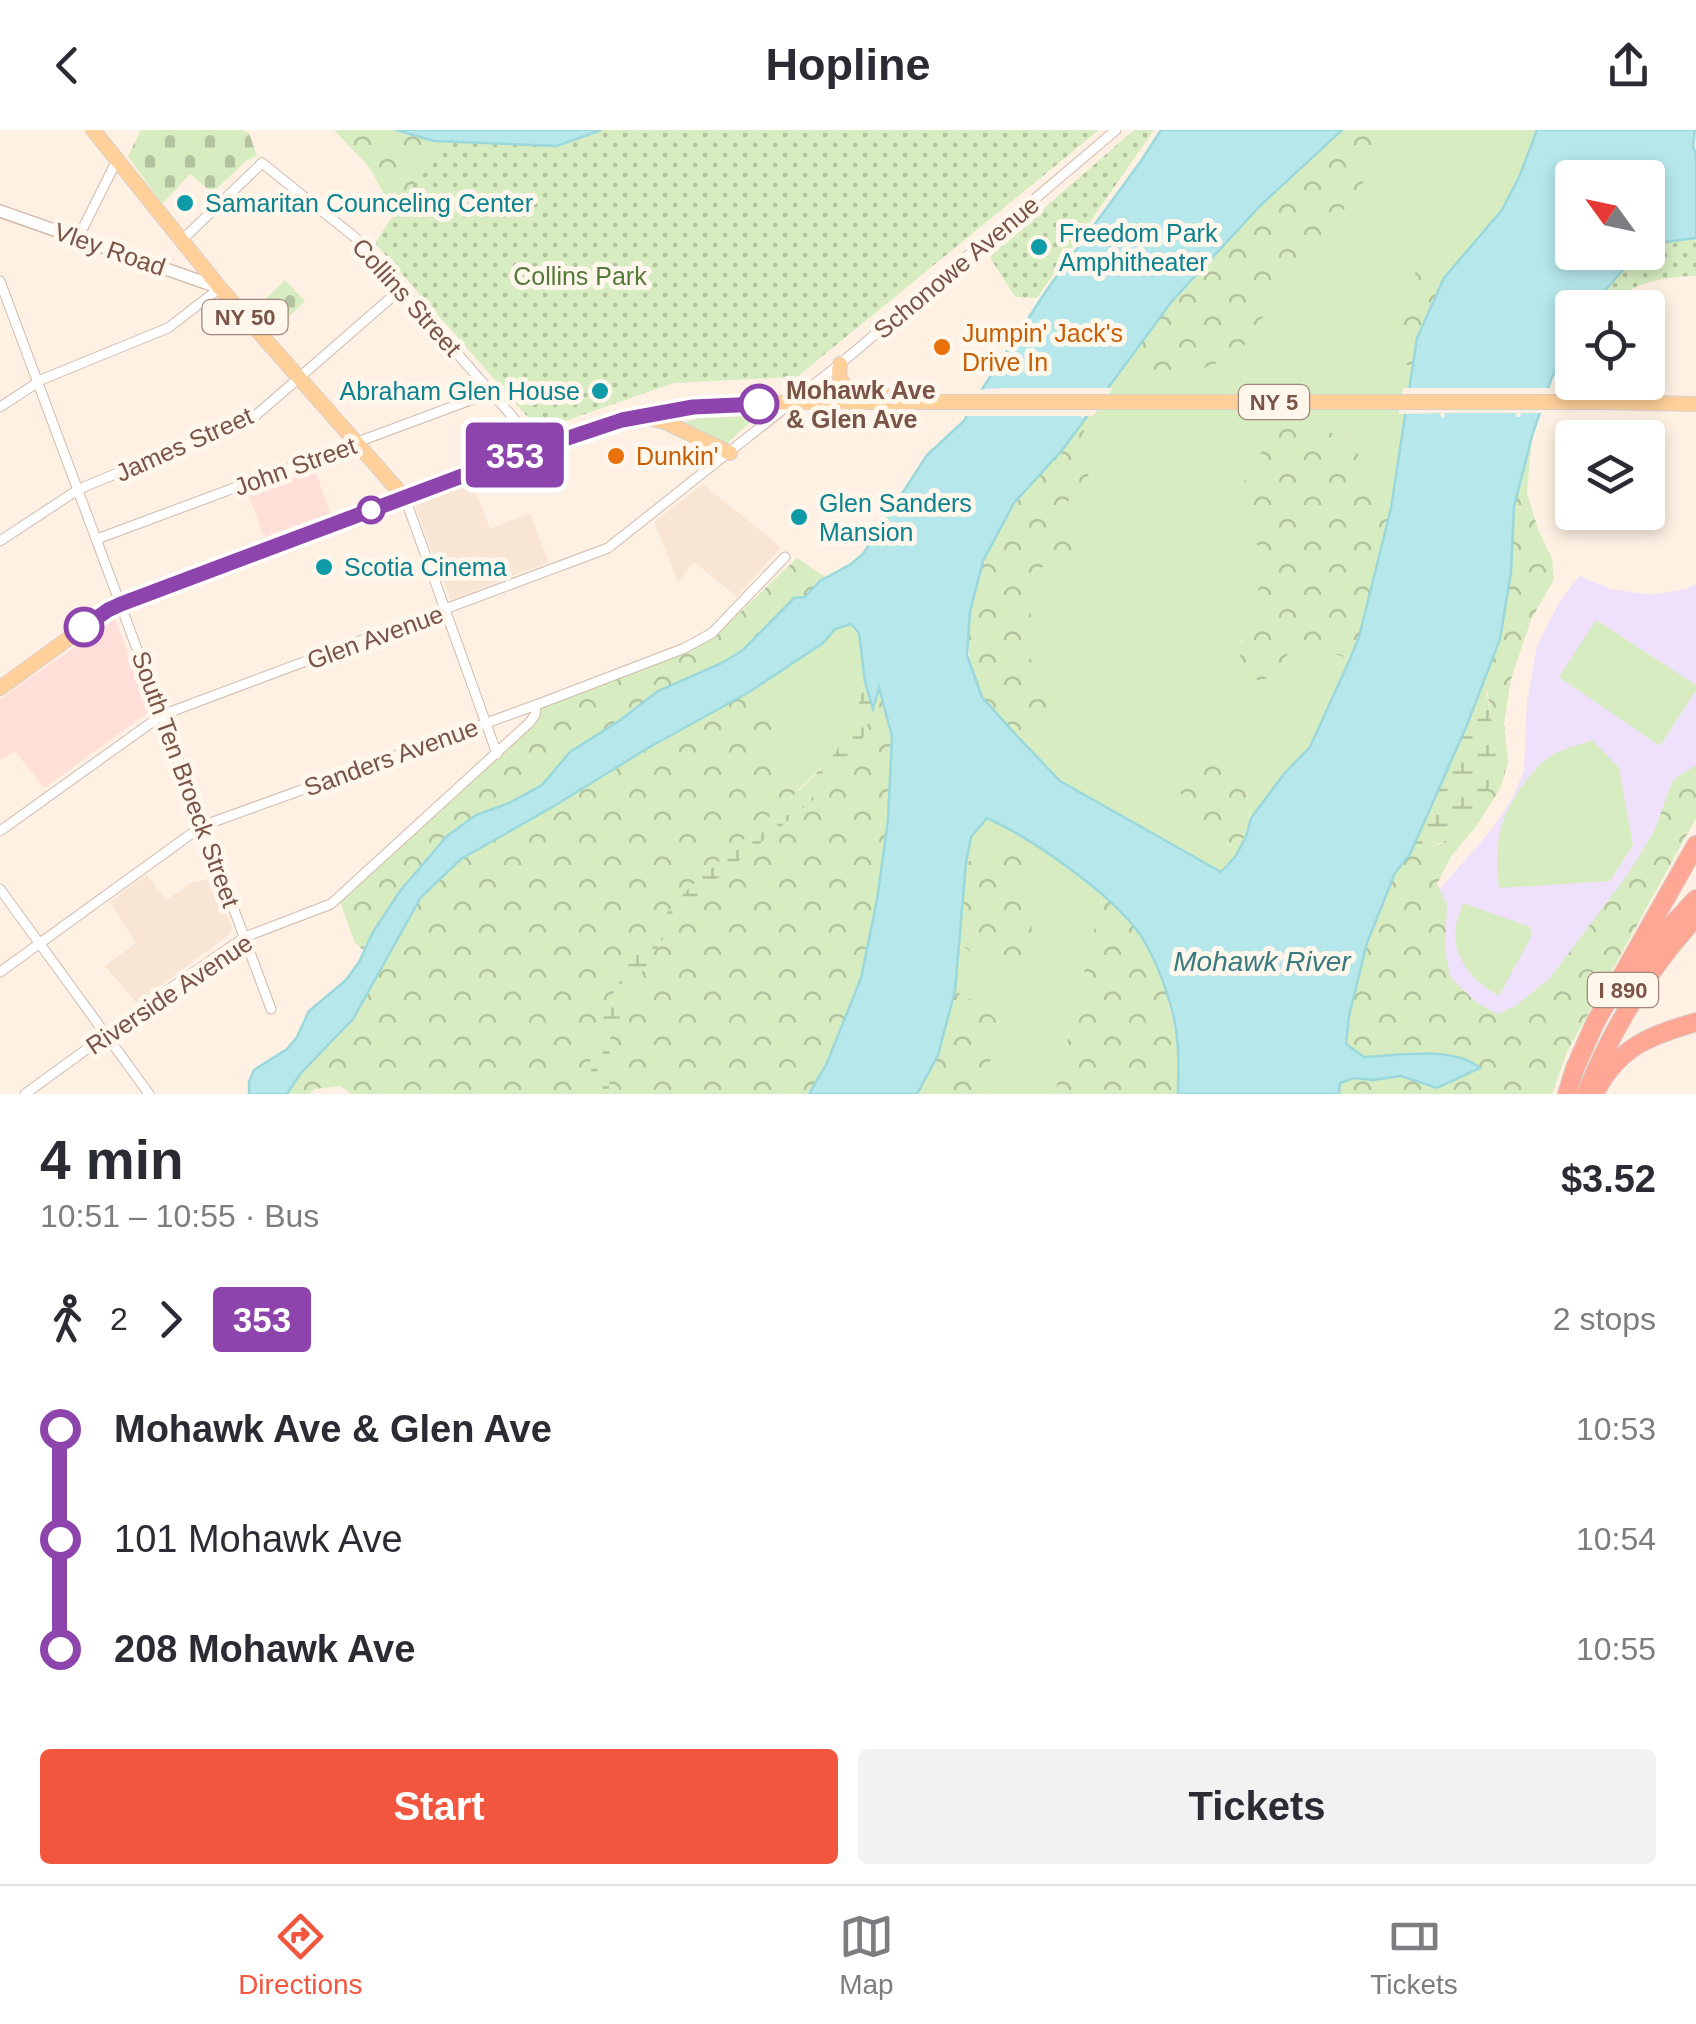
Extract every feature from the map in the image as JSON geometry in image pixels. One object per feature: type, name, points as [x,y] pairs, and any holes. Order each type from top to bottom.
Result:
[{"type":"highway","points":[[1569,1094],[1575,1068],[1595,1023],[1696,845]]},
{"type":"highway","name":"I 890","points":[[1569,1094],[1619,996],[1658,942],[1696,899]]},
{"type":"highway","name":"I 890","points":[[1586,1094],[1630,1004],[1696,918]]},
{"type":"highway","points":[[1595,1094],[1616,1062],[1634,1046],[1696,1022]]},
{"type":"main road","name":"NY 50","points":[[93,130],[220,288],[405,498]]},
{"type":"main road","points":[[840,364],[839,378],[844,386],[864,393],[886,394],[907,404]]},
{"type":"main road","name":"NY 5","points":[[0,688],[121,604],[539,447],[622,420],[693,407],[794,402],[1696,404]]},
{"type":"main road","points":[[641,416],[665,422],[730,453]]},
{"type":"street","name":"Schonowe Avenue","points":[[794,402],[1116,130]]},
{"type":"street","points":[[78,238],[117,160]]},
{"type":"street","name":"Collins Street","points":[[181,241],[262,162],[357,240],[539,447]]},
{"type":"street","name":"Vley Road","points":[[0,212],[220,288]]},
{"type":"street","name":"South Ten Broeck Street","points":[[0,281],[271,1010]]},
{"type":"street","points":[[0,407],[37,382],[168,328],[220,288]]},
{"type":"street","name":"James Street","points":[[0,541],[79,489],[255,416],[401,288]]},
{"type":"street","name":"John Street","points":[[98,539],[492,392]]},
{"type":"street","name":"Glen Avenue","points":[[0,831],[162,715],[608,548],[794,402]]},
{"type":"street","points":[[405,498],[497,754]]},
{"type":"street","name":"Sanders Avenue","points":[[0,972],[202,826],[685,648],[712,633],[785,557]]},
{"type":"street","name":"Riverside Avenue","points":[[25,1094],[245,937],[331,904],[529,724],[536,705]]},
{"type":"street","points":[[0,889],[149,1094]]},
{"type":"shaded area","points":[[312,461],[330,513],[264,537],[245,486]]},
{"type":"shaded area","points":[[472,481],[490,529],[530,513],[549,562],[451,600],[414,504]]},
{"type":"shaded area","points":[[703,484],[781,547],[737,597],[694,562],[678,582],[654,522]]},
{"type":"shaded area","points":[[1580,576],[1611,589],[1650,595],[1696,584],[1696,765],[1673,780],[1654,831],[1554,985],[1502,1023],[1468,1005],[1417,924],[1434,896],[1492,829],[1512,798],[1524,771],[1527,701],[1537,646],[1560,601]]},
{"type":"shaded area","points":[[115,619],[150,711],[44,788],[15,751],[0,761],[0,699]]},
{"type":"shaded area","points":[[146,875],[167,900],[191,883],[212,878],[232,927],[230,934],[137,1003],[105,966],[136,943],[110,902]]},
{"type":"green space","points":[[141,130],[242,130],[249,133],[257,156],[246,161],[212,193],[190,174],[162,204],[128,156]]},
{"type":"green space","points":[[334,130],[396,130],[442,141],[392,217],[369,167]]},
{"type":"green space","name":"Collins Park","points":[[601,130],[1099,130],[797,377],[674,383],[539,430],[375,243],[442,141],[557,146]]},
{"type":"green space","points":[[1134,130],[1154,130],[1037,298],[1015,297],[989,256]]},
{"type":"green space","points":[[1342,130],[1400,130],[1237,356],[1203,368],[1119,373],[1172,301],[1261,205]]},
{"type":"green space","points":[[1400,130],[1537,130],[1502,210],[1453,268],[1441,258],[1403,363],[1412,367],[1391,508],[1344,438],[1254,539],[1266,561],[1240,643],[1280,669],[1289,652],[1297,650],[1320,650],[1350,659],[1310,747],[1251,818],[1247,792],[1225,846],[1246,837],[1235,858],[1220,872],[1060,781],[1022,742],[1034,734],[1045,675],[1028,656],[1022,641],[1031,616],[1034,572],[1071,554],[1077,542],[1057,516],[1090,473],[1093,454],[1081,424],[1118,373],[1203,368],[1268,309]]},
{"type":"green space","points":[[1696,238],[1696,276],[1667,278],[1630,290],[1604,290],[1622,270],[1665,270],[1668,241]]},
{"type":"green space","points":[[1441,258],[1453,268],[1426,315],[1412,367],[1403,363],[1400,350],[1403,300],[1416,272]]},
{"type":"green space","points":[[285,280],[305,301],[272,333],[252,312]]},
{"type":"green space","points":[[757,416],[724,446],[679,424],[699,418]]},
{"type":"green space","points":[[1081,424],[1094,454],[1090,473],[1057,516],[1077,542],[1071,554],[1034,572],[1031,616],[1022,641],[1028,656],[1045,675],[1049,706],[1034,734],[1022,742],[986,702],[973,673],[969,622],[973,595],[1003,521]]},
{"type":"green space","points":[[1291,424],[1347,441],[1391,508],[1350,659],[1320,650],[1289,652],[1280,669],[1262,681],[1246,676],[1240,654],[1266,561],[1246,520],[1241,494],[1260,454]]},
{"type":"green space","points":[[1532,436],[1527,493],[1552,559],[1554,579],[1531,620],[1511,679],[1504,723],[1508,762],[1501,787],[1476,827],[1452,855],[1437,884],[1447,905],[1445,952],[1451,978],[1477,1003],[1498,1014],[1517,1005],[1550,978],[1628,874],[1654,831],[1673,780],[1696,765],[1696,818],[1567,1052],[1552,1094],[1339,1094],[1340,1083],[1354,1078],[1401,1076],[1437,1087],[1479,1068],[1420,1052],[1364,1057],[1346,1044],[1367,943],[1395,873],[1410,854],[1440,844],[1474,816],[1490,714],[1483,683],[1500,639],[1511,572],[1514,507]]},
{"type":"green space","points":[[797,558],[825,577],[805,597],[793,598],[743,650],[658,691],[570,752],[541,786],[464,822],[433,851],[400,891],[363,950],[355,943],[340,902],[536,722],[541,707],[715,636]]},
{"type":"green space","points":[[1596,620],[1696,685],[1660,746],[1559,677]]},
{"type":"green space","points":[[851,624],[859,633],[865,682],[837,752],[797,791],[773,782],[784,722],[765,681],[823,643],[835,629]]},
{"type":"green space","points":[[765,681],[784,722],[773,782],[815,795],[853,767],[879,687],[892,736],[888,820],[861,978],[827,1063],[809,1094],[351,1094],[341,1086],[315,1089],[309,1094],[287,1094],[300,1074],[353,1019],[421,897],[461,859]]},
{"type":"green space","points":[[865,682],[873,709],[853,767],[714,881],[665,935],[635,983],[610,1039],[611,1094],[593,1094],[590,1054],[611,998],[640,943],[689,888],[808,782],[836,752],[856,712]]},
{"type":"green space","points":[[1483,683],[1496,745],[1487,792],[1460,831],[1410,854],[1467,725]]},
{"type":"green space","points":[[1592,740],[1619,768],[1633,845],[1610,881],[1499,888],[1500,832],[1516,795],[1550,757]]},
{"type":"green space","points":[[1214,760],[1241,784],[1249,802],[1246,837],[1225,846],[1213,844],[1197,825],[1178,788],[1193,766]]},
{"type":"green space","points":[[987,818],[1013,831],[1003,842],[966,863],[971,837]]},
{"type":"green space","points":[[1014,830],[1029,888],[1032,918],[1029,947],[1015,975],[999,974],[959,943],[966,863],[1003,842]]},
{"type":"green space","points":[[1013,832],[1102,896],[1055,1094],[984,1094],[998,1022],[983,1006],[955,991],[959,943],[999,973],[1015,975],[1028,948]]},
{"type":"green space","points":[[1102,896],[1146,942],[1166,992],[1178,1045],[1178,1094],[1055,1094]]},
{"type":"green space","points":[[1463,903],[1530,927],[1532,935],[1499,996],[1481,984],[1460,958],[1455,937]]},
{"type":"green space","points":[[955,991],[983,1006],[998,1022],[984,1094],[917,1094],[938,1055]]},
{"type":"water","points":[[396,130],[601,130],[557,146],[434,141]]},
{"type":"water","name":"Mohawk River","points":[[1161,130],[1342,130],[1261,205],[1172,301],[1063,449],[1014,503],[983,561],[970,612],[967,655],[982,697],[1060,781],[1221,872],[1235,857],[1251,818],[1310,747],[1350,659],[1391,508],[1417,338],[1444,278],[1502,210],[1537,130],[1695,130],[1696,238],[1665,242],[1665,160],[1555,160],[1555,270],[1623,270],[1606,290],[1555,290],[1555,371],[1532,436],[1514,507],[1511,572],[1500,639],[1410,854],[1395,873],[1367,943],[1349,1016],[1346,1044],[1364,1057],[1440,1054],[1455,1056],[1480,1068],[1437,1088],[1401,1076],[1354,1078],[1340,1083],[1339,1094],[1178,1094],[1178,1048],[1172,1009],[1153,958],[1135,928],[1076,873],[987,818],[971,837],[966,863],[955,991],[938,1055],[917,1094],[809,1094],[827,1063],[861,978],[888,820],[892,736],[879,688],[873,709],[859,633],[851,624],[835,629],[823,643],[749,692],[461,859],[421,897],[353,1019],[300,1074],[287,1094],[249,1094],[254,1070],[287,1049],[309,1011],[346,980],[400,891],[447,836],[476,815],[542,785],[570,752],[658,691],[743,650],[794,598],[805,597],[820,581],[863,554],[927,455],[964,421],[1046,291]]},
{"type":"pier","points":[[1113,388],[1093,416],[1084,418],[961,416],[976,390]]},
{"type":"pier","points":[[1403,388],[1554,388],[1545,413],[1521,413],[1517,417],[1516,413],[1445,413],[1444,418],[1440,413],[1399,414]]},
{"type":"bus line","name":"353","points":[[84,627],[121,604],[539,447],[622,420],[693,407],[759,404]]},
{"type":"place","name":"Samaritan Counceling Center","points":[[185,203]]},
{"type":"place","name":"Freedom Park Amphitheater","points":[[1039,247]]},
{"type":"place","name":"Jumpin' Jack's Drive In","points":[[942,347]]},
{"type":"place","name":"Abraham Glen House","points":[[600,391]]},
{"type":"place","name":"Mohawk Ave & Glen Ave","points":[[759,404]]},
{"type":"place","name":"Dunkin'","points":[[616,456]]},
{"type":"place","name":"Glen Sanders Mansion","points":[[799,517]]},
{"type":"place","name":"Scotia Cinema","points":[[324,567]]}]
